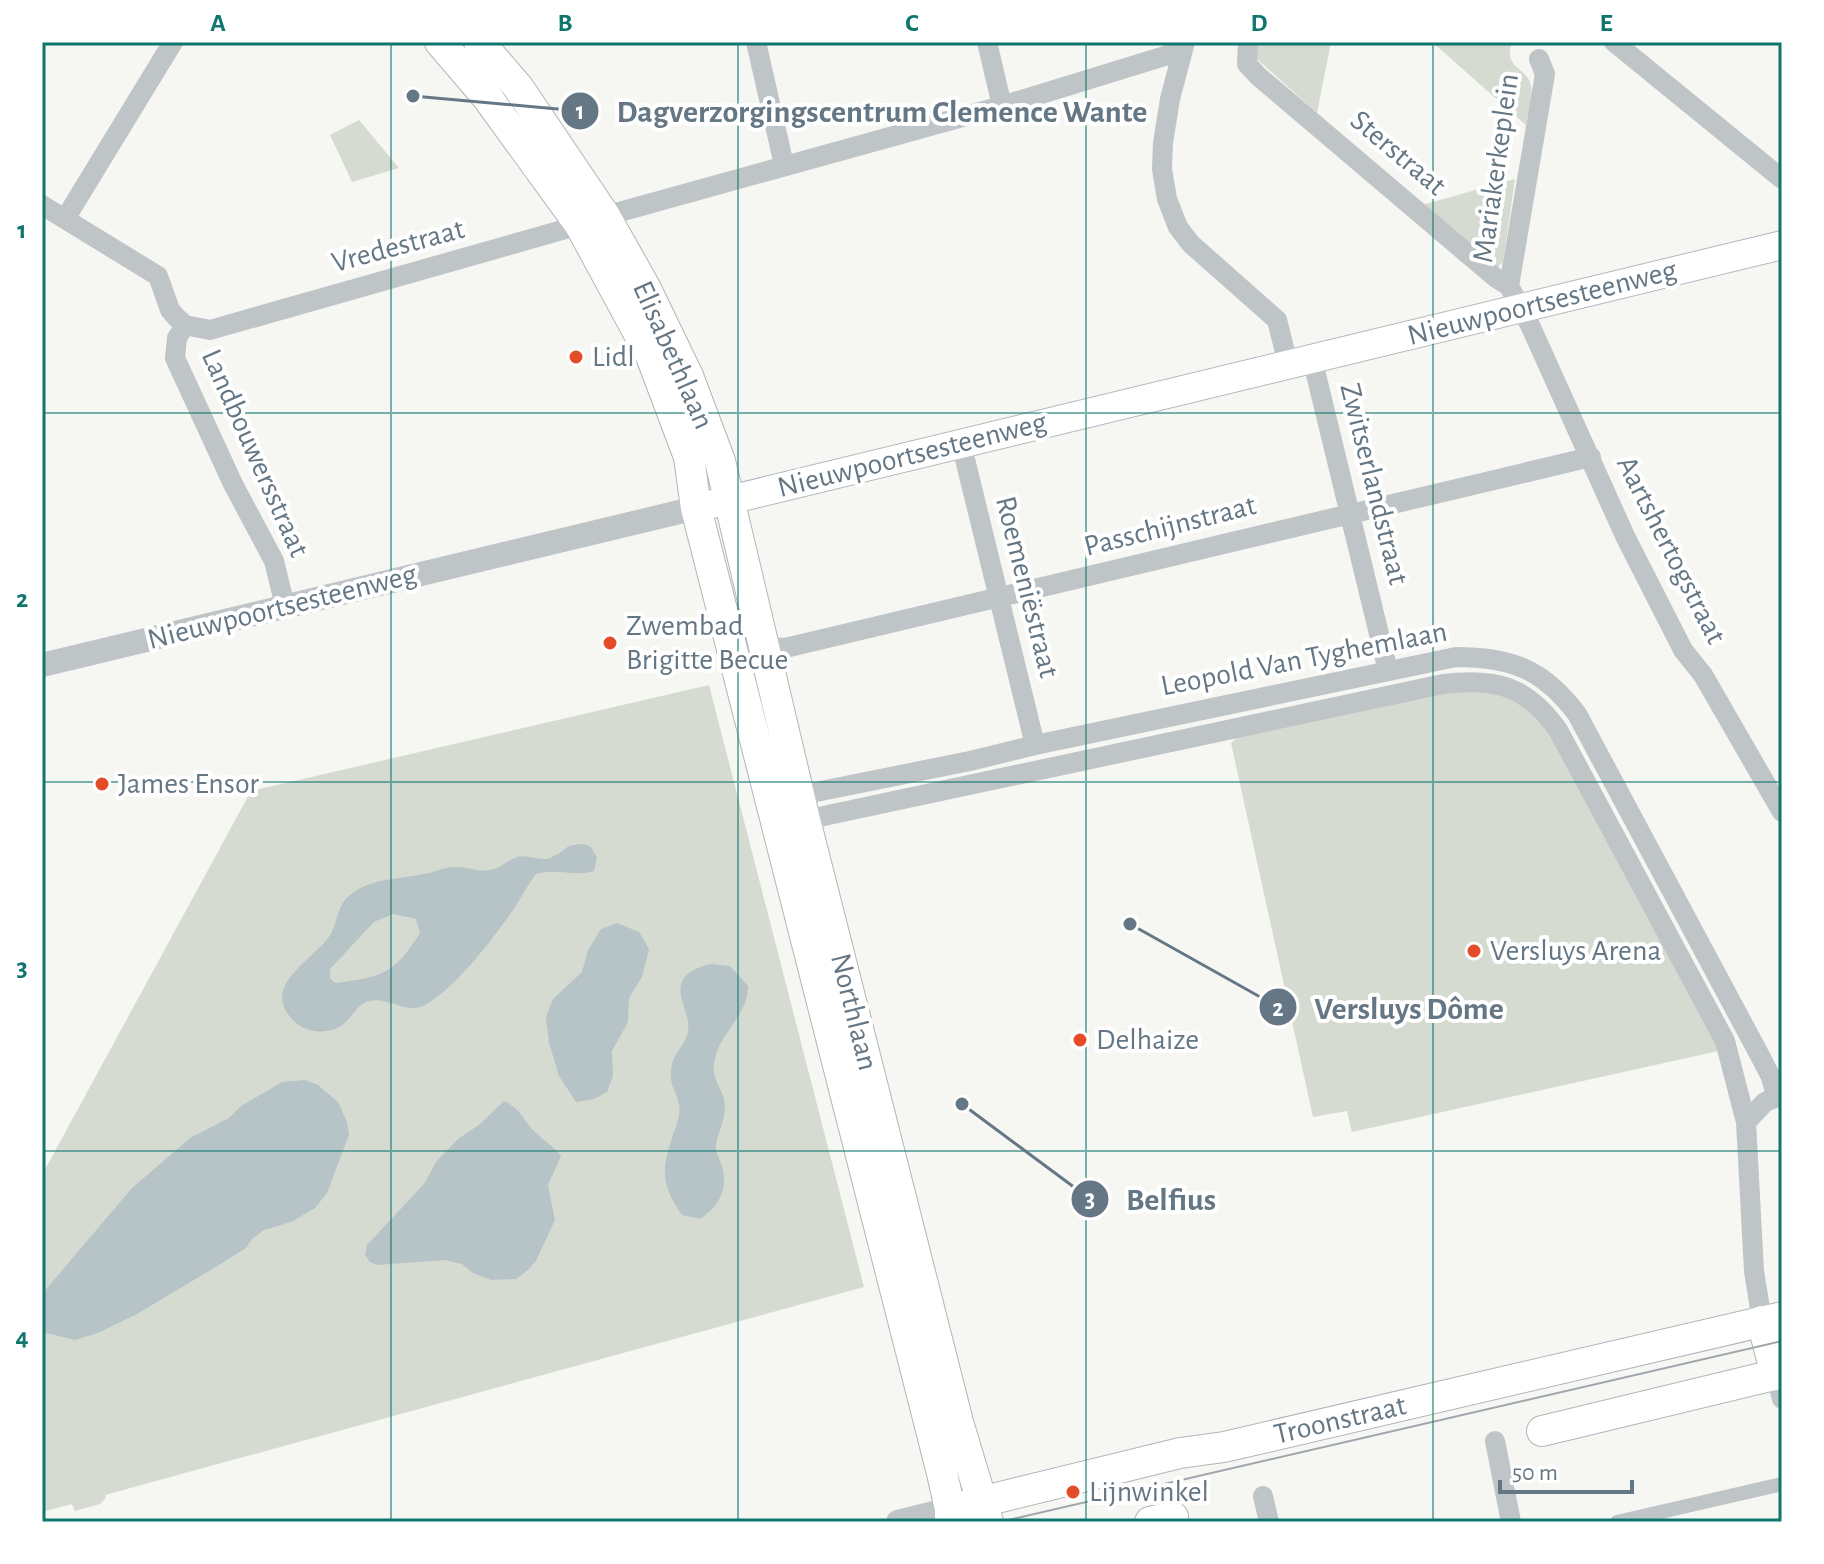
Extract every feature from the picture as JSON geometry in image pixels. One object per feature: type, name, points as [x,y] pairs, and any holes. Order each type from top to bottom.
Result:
[{"type":"main road","name":"Elisabethlaan","points":[[440,42],[645,287],[688,376],[720,461],[729,500]]},
{"type":"main road","name":"Elisabethlaan","points":[[479,42],[518,87],[592,221],[651,356],[689,457],[696,508]]},
{"type":"main road","name":"Nieuwpoortsesteenweg","points":[[696,508],[1300,361],[1514,297],[1782,245]]},
{"type":"main road","name":"Northlaan","points":[[729,500],[802,806],[958,1422],[984,1512]]},
{"type":"main road","name":"Northlaan","points":[[696,508],[950,1516]]},
{"type":"main road","name":"Troonstraat","points":[[950,1516],[984,1512],[1180,1453],[1224,1447],[1772,1319]]},
{"type":"main road","points":[[1542,1431],[1780,1382],[1772,1319]]},
{"type":"street","points":[[65,219],[173,42]]},
{"type":"street","points":[[756,42],[784,165]]},
{"type":"street","points":[[987,42],[1002,106]]},
{"type":"street","name":"Sterstraat","points":[[1248,42],[1247,64],[1258,76],[1496,278],[1514,297]]},
{"type":"street","points":[[1614,42],[1782,179]]},
{"type":"street","name":"Vredestraat","points":[[185,325],[210,330],[784,165],[1002,106],[1183,46]]},
{"type":"street","name":"Zwitserlandstraat","points":[[1183,46],[1163,143],[1162,169],[1167,199],[1178,227],[1191,244],[1277,320],[1300,361],[1350,513],[1388,671]]},
{"type":"street","name":"Mariakerkeplein","points":[[1514,297],[1545,74],[1539,59]]},
{"type":"street","points":[[42,205],[158,276],[170,310],[185,325]]},
{"type":"street","name":"Aartshertogstraat","points":[[1514,297],[1591,457],[1625,536],[1683,650],[1703,675],[1782,812]]},
{"type":"street","name":"Landbouwersstraat","points":[[185,325],[177,338],[175,358],[233,484],[274,561],[285,606]]},
{"type":"street","name":"Roemeniëstraat","points":[[961,443],[1035,745]]},
{"type":"street","name":"Passchijnstraat","points":[[763,647],[785,648],[1591,457]]},
{"type":"street","name":"Nieuwpoortsesteenweg","points":[[42,665],[696,508]]},
{"type":"street","name":"Leopold Van Tyghemlaan","points":[[802,806],[811,793],[1035,745],[1456,657],[1502,659],[1537,674],[1577,714],[1758,1052],[1779,1096],[1765,1102],[1746,1122]]},
{"type":"street","name":"Leopold Van Tyghemlaan","points":[[802,806],[1443,684],[1485,681],[1505,686],[1536,703],[1558,730],[1725,1041],[1746,1122],[1754,1271],[1772,1319]]},
{"type":"street","points":[[1495,1441],[1511,1522]]},
{"type":"street","points":[[1617,1522],[1782,1484]]},
{"type":"street","points":[[1263,1496],[1269,1522]]},
{"type":"street","name":"Troonstraat","points":[[898,1522],[950,1516]]},
{"type":"shaded area","points":[[1259,42],[1331,42],[1317,113],[1257,59],[1256,46]]},
{"type":"shaded area","points":[[1432,42],[1512,42],[1510,51],[1513,63],[1531,86],[1526,125]]},
{"type":"shaded area","points":[[359,120],[399,168],[352,182],[330,135]]},
{"type":"shaded area","points":[[1515,179],[1503,262],[1496,269],[1422,205]]},
{"type":"shaded area","points":[[709,685],[864,1287],[105,1495],[100,1504],[75,1511],[72,1504],[42,1512],[42,1175],[251,791]]},
{"type":"shaded area","name":"Versluys Arena","points":[[1483,685],[1539,713],[1723,1050],[1352,1132],[1347,1111],[1313,1117],[1231,743],[1245,731]]},
{"type":"shaded area","points":[[584,844],[591,847],[597,858],[594,871],[536,874],[505,922],[474,961],[451,986],[427,1004],[413,1008],[369,1001],[341,1026],[321,1031],[300,1026],[284,1008],[282,996],[292,975],[328,938],[343,903],[362,887],[450,867],[485,870],[497,868],[517,857],[548,859],[569,846]],"holes":[[[393,914],[416,919],[420,933],[402,957],[386,971],[335,983],[330,978],[330,969],[374,922]]]},
{"type":"shaded area","points":[[617,923],[639,932],[649,949],[642,977],[629,998],[628,1022],[612,1051],[613,1076],[607,1092],[594,1099],[576,1102],[559,1076],[549,1043],[546,1017],[553,999],[582,972],[588,950],[601,929]]},
{"type":"shaded area","points":[[710,964],[730,966],[748,986],[743,1007],[716,1053],[714,1074],[725,1106],[716,1148],[724,1182],[721,1196],[700,1219],[682,1215],[670,1195],[665,1168],[679,1112],[672,1083],[672,1064],[688,1031],[681,984],[689,972]]},
{"type":"shaded area","points":[[305,1080],[318,1085],[338,1102],[349,1135],[327,1193],[315,1208],[291,1222],[264,1230],[246,1248],[219,1265],[137,1314],[98,1333],[75,1340],[42,1332],[42,1294],[132,1188],[190,1138],[229,1118],[241,1106],[282,1082]]},
{"type":"shaded area","points":[[504,1101],[516,1109],[561,1156],[548,1185],[555,1220],[536,1261],[516,1279],[491,1280],[473,1273],[462,1264],[445,1260],[377,1265],[370,1262],[365,1255],[367,1245],[424,1184],[436,1162],[458,1139],[480,1124]]},
{"type":"tram line","points":[[1000,1522],[1782,1341]]},
{"type":"place","name":"Dagverzorgingscentrum Clemence Wante","points":[[413,96]]},
{"type":"place","name":"Lidl","points":[[576,357]]},
{"type":"place","name":"Zwembad Brigitte Becue","points":[[610,643]]},
{"type":"place","name":"James Ensor","points":[[102,784]]},
{"type":"place","name":"Versluys Dôme","points":[[1130,924]]},
{"type":"place","name":"Versluys Arena","points":[[1474,951]]},
{"type":"place","name":"Delhaize","points":[[1080,1040]]},
{"type":"place","name":"Belfius","points":[[962,1104]]},
{"type":"place","name":"Lijnwinkel","points":[[1073,1492]]}]
